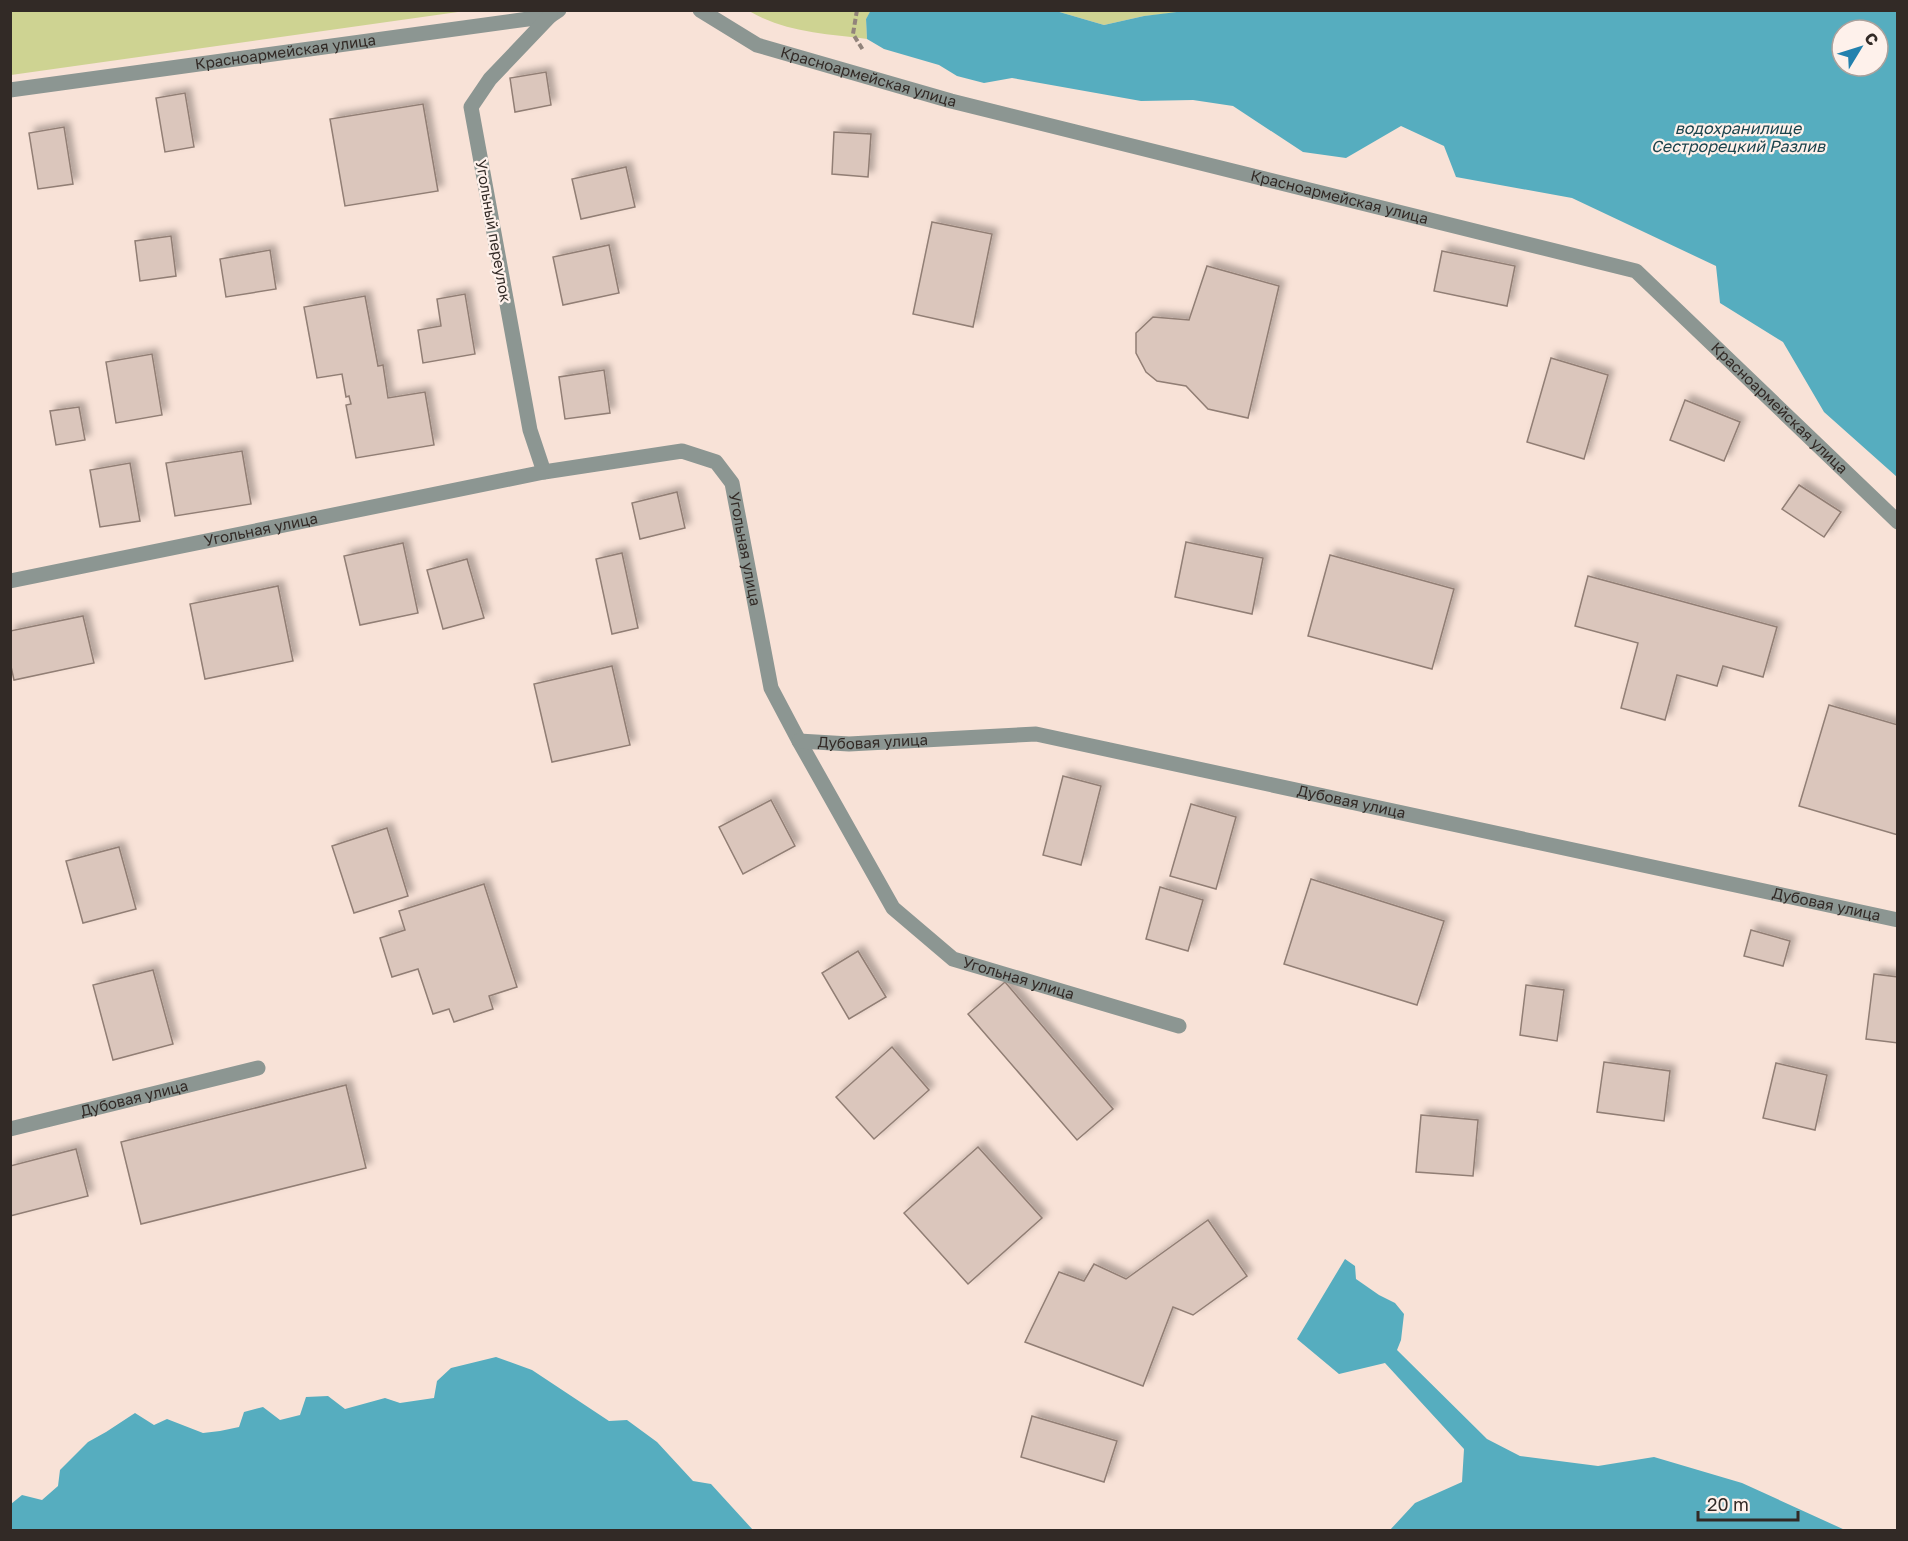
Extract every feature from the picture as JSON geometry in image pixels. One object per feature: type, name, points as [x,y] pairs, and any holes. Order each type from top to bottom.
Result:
[{"type":"street","name":"Красноармейская улица","points":[[700,10],[757,45],[951,101],[1636,271],[1898,522]]},
{"type":"street","name":"Красноармейская улица","points":[[10,90],[555,13]]},
{"type":"street","name":"Угольный переулок","points":[[544,472],[530,430],[471,107],[490,80],[555,13]]},
{"type":"street","name":"Угольная улица","points":[[10,581],[544,472],[681,451],[716,462],[732,483],[771,688],[893,908],[953,959],[1179,1026]]},
{"type":"street","name":"Дубовая улица","points":[[799,741],[849,744],[1036,734],[1898,920]]},
{"type":"street","name":"Дубовая улица","points":[[10,1129],[258,1068]]},
{"type":"green space","points":[[11,10],[465,10],[465,11],[11,75]]},
{"type":"green space","points":[[749,11],[871,11],[866,19],[867,39],[791,28],[776,24]]},
{"type":"green space","points":[[1056,11],[1193,11],[1144,16],[1104,25]]},
{"type":"water","name":"водохранилище Сестрорецкий Разлив","points":[[871,10],[1056,11],[1104,25],[1144,16],[1193,10],[1897,11],[1897,477],[1824,412],[1783,342],[1720,303],[1716,266],[1572,198],[1456,177],[1444,146],[1401,126],[1346,158],[1303,152],[1233,106],[1193,100],[1141,101],[1012,78],[984,83],[957,76],[939,65],[884,49],[867,39],[866,19]]},
{"type":"water","points":[[1345,1259],[1355,1266],[1356,1279],[1395,1303],[1404,1314],[1401,1340],[1397,1350],[1487,1439],[1520,1456],[1598,1466],[1654,1457],[1742,1483],[1845,1530],[1390,1530],[1415,1503],[1462,1482],[1464,1449],[1385,1363],[1339,1374],[1297,1339]]},
{"type":"water","points":[[496,1357],[532,1370],[609,1421],[627,1420],[657,1442],[693,1481],[711,1484],[753,1530],[11,1530],[11,1504],[22,1495],[42,1500],[58,1486],[60,1470],[88,1442],[135,1413],[154,1425],[167,1419],[203,1433],[239,1427],[244,1412],[263,1407],[280,1420],[300,1415],[306,1397],[328,1396],[345,1409],[385,1398],[400,1403],[434,1398],[437,1381],[451,1368]]},
{"type":"building","points":[[546,72],[551,105],[515,112],[510,78]]},
{"type":"building","points":[[185,93],[194,147],[165,152],[156,98]]},
{"type":"building","points":[[423,104],[438,191],[345,206],[330,119]]},
{"type":"building","points":[[64,127],[73,184],[38,189],[29,133]]},
{"type":"building","points":[[834,132],[871,134],[868,177],[832,174]]},
{"type":"building","points":[[626,167],[635,207],[581,219],[572,179]]},
{"type":"building","points":[[932,222],[992,234],[973,327],[913,314]]},
{"type":"building","points":[[171,236],[176,276],[140,281],[135,241]]},
{"type":"building","points":[[609,245],[619,293],[563,305],[553,257]]},
{"type":"building","points":[[270,250],[276,289],[226,297],[220,259]]},
{"type":"building","points":[[1442,251],[1515,266],[1507,306],[1434,291]]},
{"type":"building","points":[[1207,266],[1279,286],[1248,418],[1208,409],[1186,386],[1157,381],[1146,372],[1136,353],[1136,333],[1153,317],[1189,320]]},
{"type":"building","points":[[465,294],[475,354],[423,363],[418,330],[441,326],[437,299]]},
{"type":"building","points":[[365,296],[378,366],[383,365],[388,398],[425,392],[434,445],[356,458],[346,405],[351,404],[349,396],[346,397],[342,374],[317,378],[304,307]]},
{"type":"building","points":[[152,354],[162,415],[116,423],[106,362]]},
{"type":"building","points":[[1551,358],[1608,375],[1584,459],[1527,442]]},
{"type":"building","points":[[604,370],[610,413],[565,419],[559,377]]},
{"type":"building","points":[[1685,400],[1740,422],[1724,461],[1670,440]]},
{"type":"building","points":[[79,407],[85,440],[56,445],[50,411]]},
{"type":"building","points":[[242,451],[251,504],[175,516],[166,463]]},
{"type":"building","points":[[130,463],[140,521],[100,527],[90,470]]},
{"type":"building","points":[[1799,485],[1841,512],[1824,537],[1782,509]]},
{"type":"building","points":[[677,492],[685,528],[640,539],[632,503]]},
{"type":"building","points":[[1186,542],[1263,558],[1252,614],[1175,597]]},
{"type":"building","points":[[403,543],[418,613],[360,625],[344,556]]},
{"type":"building","points":[[622,553],[638,628],[612,634],[596,559]]},
{"type":"building","points":[[1330,555],[1454,589],[1432,669],[1308,636]]},
{"type":"building","points":[[467,559],[484,618],[443,629],[427,570]]},
{"type":"building","points":[[1588,576],[1777,627],[1763,677],[1723,666],[1717,686],[1677,675],[1665,720],[1621,708],[1638,643],[1575,626]]},
{"type":"building","points":[[278,586],[293,661],[205,679],[190,604]]},
{"type":"building","points":[[83,616],[94,663],[14,680],[10,662],[10,631]]},
{"type":"building","points":[[612,666],[630,745],[552,762],[534,684]]},
{"type":"building","points":[[1829,705],[1898,725],[1898,835],[1799,806]]},
{"type":"building","points":[[1063,776],[1101,786],[1081,865],[1043,855]]},
{"type":"building","points":[[771,800],[795,846],[743,874],[719,827]]},
{"type":"building","points":[[1191,804],[1236,817],[1216,889],[1170,876]]},
{"type":"building","points":[[387,828],[408,896],[354,913],[332,846]]},
{"type":"building","points":[[119,847],[136,909],[83,923],[66,861]]},
{"type":"building","points":[[1311,879],[1444,921],[1417,1005],[1284,964]]},
{"type":"building","points":[[484,884],[517,987],[489,996],[493,1009],[454,1022],[449,1009],[433,1014],[418,969],[392,977],[380,938],[405,930],[399,911]]},
{"type":"building","points":[[1160,887],[1203,900],[1188,951],[1146,939]]},
{"type":"building","points":[[1751,930],[1790,941],[1783,966],[1744,956]]},
{"type":"building","points":[[858,951],[886,997],[849,1019],[822,973]]},
{"type":"building","points":[[153,970],[173,1044],[113,1060],[93,985]]},
{"type":"building","points":[[1874,974],[1898,977],[1898,1043],[1866,1039]]},
{"type":"building","points":[[1005,982],[1113,1109],[1077,1140],[968,1014]]},
{"type":"building","points":[[1526,985],[1564,990],[1557,1041],[1520,1035]]},
{"type":"building","points":[[892,1047],[929,1090],[874,1139],[836,1097]]},
{"type":"building","points":[[1604,1062],[1670,1071],[1664,1121],[1597,1112]]},
{"type":"building","points":[[1776,1063],[1827,1075],[1815,1130],[1763,1118]]},
{"type":"building","points":[[346,1085],[366,1168],[141,1224],[121,1142]]},
{"type":"building","points":[[1421,1115],[1478,1120],[1473,1176],[1416,1172]]},
{"type":"building","points":[[978,1147],[1042,1218],[968,1284],[904,1213]]},
{"type":"building","points":[[76,1149],[88,1196],[10,1216],[10,1166]]},
{"type":"building","points":[[1208,1220],[1247,1276],[1193,1315],[1173,1307],[1143,1386],[1025,1342],[1059,1272],[1084,1281],[1094,1264],[1126,1279]]},
{"type":"building","points":[[1032,1416],[1117,1441],[1104,1482],[1021,1457]]}]
